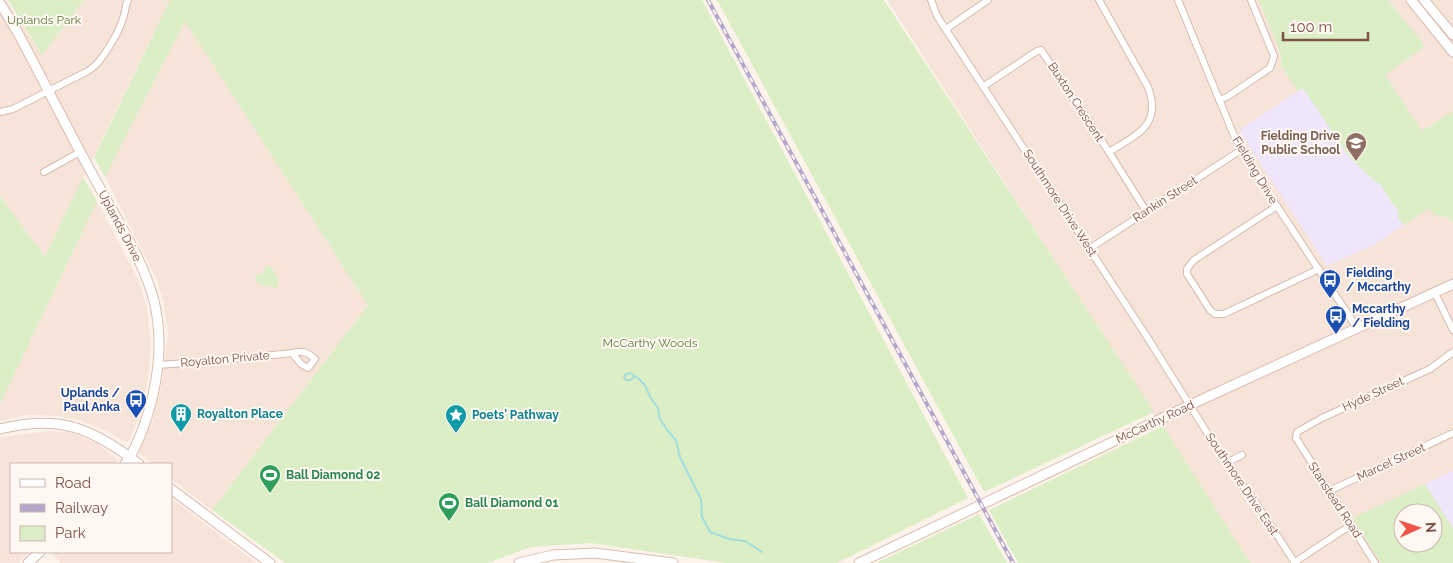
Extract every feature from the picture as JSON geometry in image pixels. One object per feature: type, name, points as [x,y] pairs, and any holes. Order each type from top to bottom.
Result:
[{"type":"street","name":"Southmore Drive West","points":[[931,0],[937,16],[1190,405]]},
{"type":"street","points":[[946,29],[988,0]]},
{"type":"street","points":[[1098,0],[1148,87],[1152,99],[1153,112],[1148,124],[1140,133],[1109,152]]},
{"type":"street","name":"Fielding Drive","points":[[1178,0],[1228,125],[1277,206],[1357,328]]},
{"type":"street","points":[[1219,100],[1270,68],[1274,56],[1251,0]]},
{"type":"street","points":[[1411,0],[1453,52]]},
{"type":"street","points":[[1424,0],[1453,35]]},
{"type":"street","points":[[0,112],[13,109],[97,64],[106,53],[124,16],[124,1]]},
{"type":"street","name":"Uplands Drive","points":[[0,3],[126,235],[153,296],[158,328],[158,365],[149,412],[127,461]]},
{"type":"street","name":"Buxton Crescent","points":[[984,86],[1037,50],[1041,50],[1109,152],[1146,212]]},
{"type":"street","name":"Rankin Street","points":[[1089,248],[1242,150]]},
{"type":"street","points":[[44,172],[80,152]]},
{"type":"street","points":[[1277,206],[1194,260],[1187,269],[1187,274],[1210,310],[1215,314],[1224,314],[1319,269]]},
{"type":"street","name":"McCarthy Road","points":[[859,563],[1190,405],[1453,284]]},
{"type":"street","points":[[1434,293],[1453,330]]},
{"type":"street","name":"Hyde Street","points":[[1296,438],[1297,432],[1301,429],[1430,369],[1453,352]]},
{"type":"street","name":"Royalton Private","points":[[158,365],[214,362],[292,353]]},
{"type":"street","name":"Southmore Drive East","points":[[1190,405],[1226,463],[1254,500],[1295,562]]},
{"type":"street","points":[[0,429],[24,424],[48,423],[68,425],[86,431],[112,444],[127,461]]},
{"type":"street","name":"Marcel Street","points":[[1329,491],[1453,433]]},
{"type":"street","name":"Stanstead Road","points":[[1296,438],[1376,563]]},
{"type":"street","points":[[1226,463],[1242,454]]},
{"type":"street","points":[[172,490],[270,563]]},
{"type":"street","points":[[1295,562],[1351,525]]},
{"type":"street","points":[[519,563],[553,555],[595,552],[673,563]]},
{"type":"street","points":[[28,563],[39,553]]},
{"type":"shaded area","points":[[0,0],[6,0],[42,55],[84,0],[170,0],[45,257],[0,196]]},
{"type":"shaded area","points":[[887,0],[1453,0],[1453,563],[1249,563]]},
{"type":"shaded area","points":[[185,20],[368,305],[212,510],[172,480],[172,463],[152,463],[138,453],[152,421],[162,382],[168,332],[164,304],[157,280],[105,177]]},
{"type":"shaded area","name":"Fielding Drive Public School","points":[[1366,46],[1422,131],[1453,111],[1453,192],[1374,245],[1327,266],[1239,130]]},
{"type":"shaded area","points":[[97,201],[139,281],[147,308],[151,345],[148,380],[140,414],[129,441],[124,442],[109,432],[78,420],[59,416],[28,415],[0,421],[0,404]]},
{"type":"shaded area","points":[[49,431],[72,433],[98,444],[118,460],[116,463],[10,463],[10,553],[29,553],[18,563],[0,563],[0,437]]},
{"type":"shaded area","points":[[1453,471],[1453,528],[1443,512],[1443,503],[1437,503],[1425,484]]},
{"type":"shaded area","points":[[172,499],[257,563],[60,563],[53,553],[172,553]]},
{"type":"green space","name":"Uplands Park","points":[[8,0],[84,0],[42,55]]},
{"type":"green space","name":"McCarthy Woods","points":[[170,0],[702,0],[968,498],[837,563],[726,563],[591,543],[531,547],[488,563],[285,563],[212,510],[368,305],[185,21],[105,177],[94,158]]},
{"type":"green space","points":[[717,0],[884,0],[1154,412],[984,492]]},
{"type":"green space","points":[[1259,0],[1388,0],[1425,46],[1385,75],[1422,131],[1453,111],[1453,223],[1446,217],[1433,214],[1430,208],[1403,225],[1398,217],[1398,210],[1381,185],[1350,158],[1303,88],[1298,91],[1281,65],[1281,54]]},
{"type":"green space","points":[[83,177],[97,201],[0,404],[0,196],[45,257]]},
{"type":"green space","points":[[271,265],[278,279],[278,288],[259,284],[255,280],[255,276],[262,274],[265,268]]},
{"type":"green space","points":[[1163,426],[1250,563],[1018,563],[989,510]]},
{"type":"green space","points":[[1425,484],[1437,503],[1393,503],[1393,553],[1443,553],[1443,513],[1453,529],[1453,563],[1381,563],[1353,518]]},
{"type":"green space","points":[[979,514],[1007,563],[876,563]]},
{"type":"waterway","points":[[635,376],[630,380],[626,380],[624,377],[630,373],[638,378],[645,385],[650,397],[658,408],[660,419],[676,440],[680,457],[701,499],[702,517],[710,532],[729,539],[745,541],[762,552]]},
{"type":"railway","points":[[708,0],[1013,563]]},
{"type":"place","name":"Fielding Drive Public School","points":[[1356,162]]},
{"type":"place","name":"Fielding / Mccarthy","points":[[1330,299]]},
{"type":"place","name":"Mccarthy / Fielding","points":[[1336,335]]},
{"type":"place","name":"Uplands / Paul Anka","points":[[136,419]]},
{"type":"place","name":"Royalton Place","points":[[181,433]]},
{"type":"place","name":"Poets' Pathway","points":[[456,434]]},
{"type":"place","name":"Ball Diamond 02","points":[[270,494]]},
{"type":"place","name":"Ball Diamond 01","points":[[449,522]]}]
